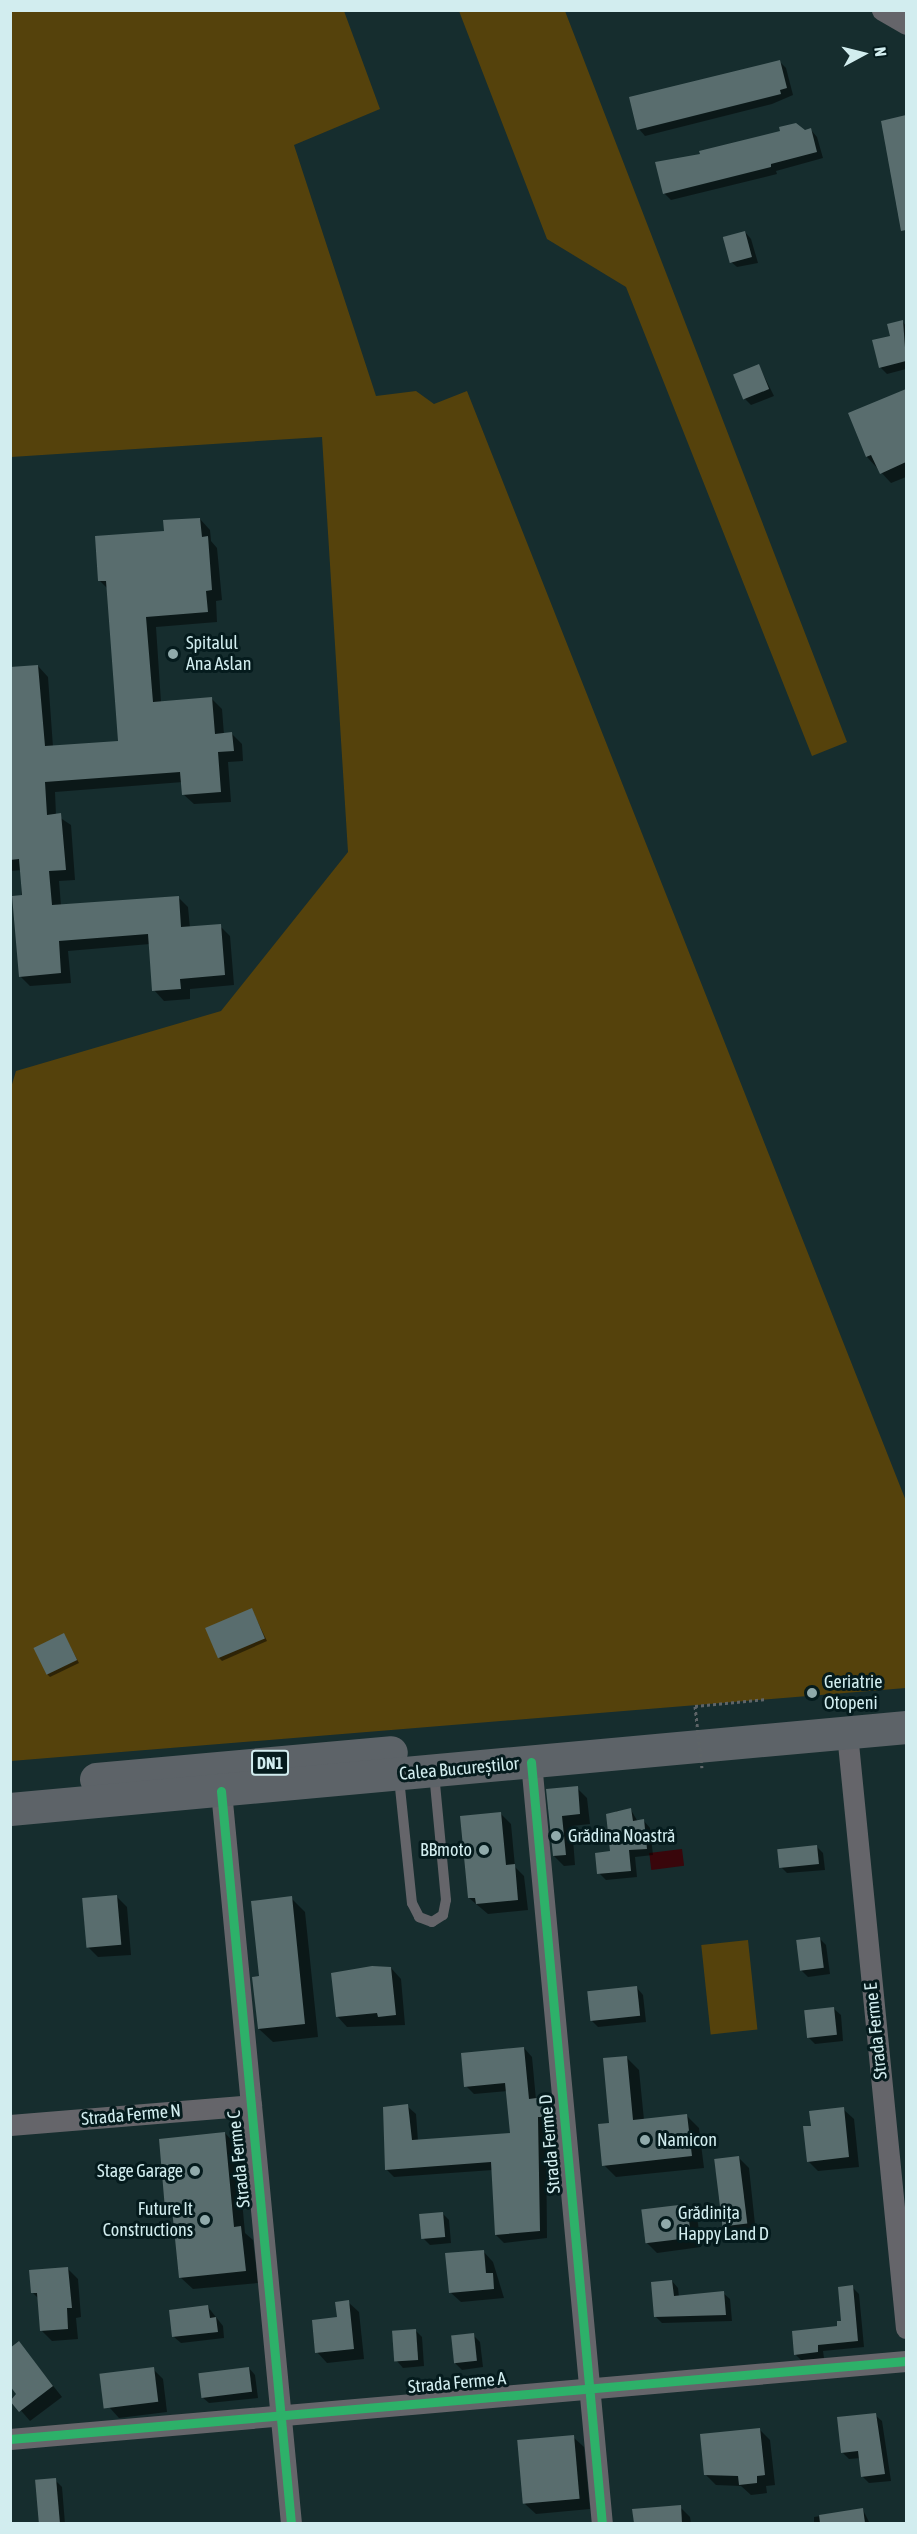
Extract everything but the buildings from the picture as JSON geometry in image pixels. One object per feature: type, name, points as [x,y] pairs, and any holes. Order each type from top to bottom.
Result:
[{"type":"highway","name":"Calea Bucureștilor","points":[[10,1787],[906,1708]]},
{"type":"highway","name":"Calea Bucureștilor","points":[[10,1809],[906,1727]]},
{"type":"street","points":[[882,10],[906,24]]},
{"type":"street","name":"Strada Ferme E","points":[[847,1733],[906,2328]]},
{"type":"street","name":"Strada Ferme D","points":[[531,1762],[602,2523]]},
{"type":"street","name":"Strada Ferme C","points":[[221,1791],[291,2523]]},
{"type":"street","name":"Strada Ferme N","points":[[10,2125],[251,2105]]},
{"type":"street","name":"Strada Ferme A","points":[[10,2439],[906,2361]]},
{"type":"lane","points":[[399,1774],[412,1904],[419,1917],[432,1922],[444,1915],[446,1900],[433,1771]]},
{"type":"path","points":[[702,1767],[695,1707],[766,1699]]},
{"type":"shaded area","points":[[11,11],[344,11],[380,109],[294,145],[376,396],[416,391],[434,404],[467,391],[906,1501],[906,1688],[11,1761],[10,1091],[16,1071],[221,1011],[348,852],[322,437],[11,457]]},
{"type":"shaded area","points":[[459,11],[565,11],[847,742],[812,756],[626,287],[547,239]]},
{"type":"shaded area","points":[[682,1849],[684,1866],[651,1870],[649,1853]]},
{"type":"shaded area","points":[[748,1940],[757,2030],[711,2034],[701,1945]]},
{"type":"cycle path","points":[[531,1762],[602,2524]]},
{"type":"cycle path","points":[[221,1791],[291,2524]]},
{"type":"cycle path","points":[[10,2439],[906,2361]]},
{"type":"place","name":"Spitalul Ana Aslan","points":[[173,654]]},
{"type":"place","name":"Geriatrie Otopeni","points":[[812,1693]]},
{"type":"place","name":"Grădina Noastră","points":[[556,1836]]},
{"type":"place","name":"BBmoto","points":[[484,1850]]},
{"type":"place","name":"Namicon","points":[[645,2140]]},
{"type":"place","name":"Stage Garage","points":[[195,2171]]},
{"type":"place","name":"Future It Constructions","points":[[205,2220]]},
{"type":"place","name":"Grădinița Happy Land D","points":[[666,2224]]}]
